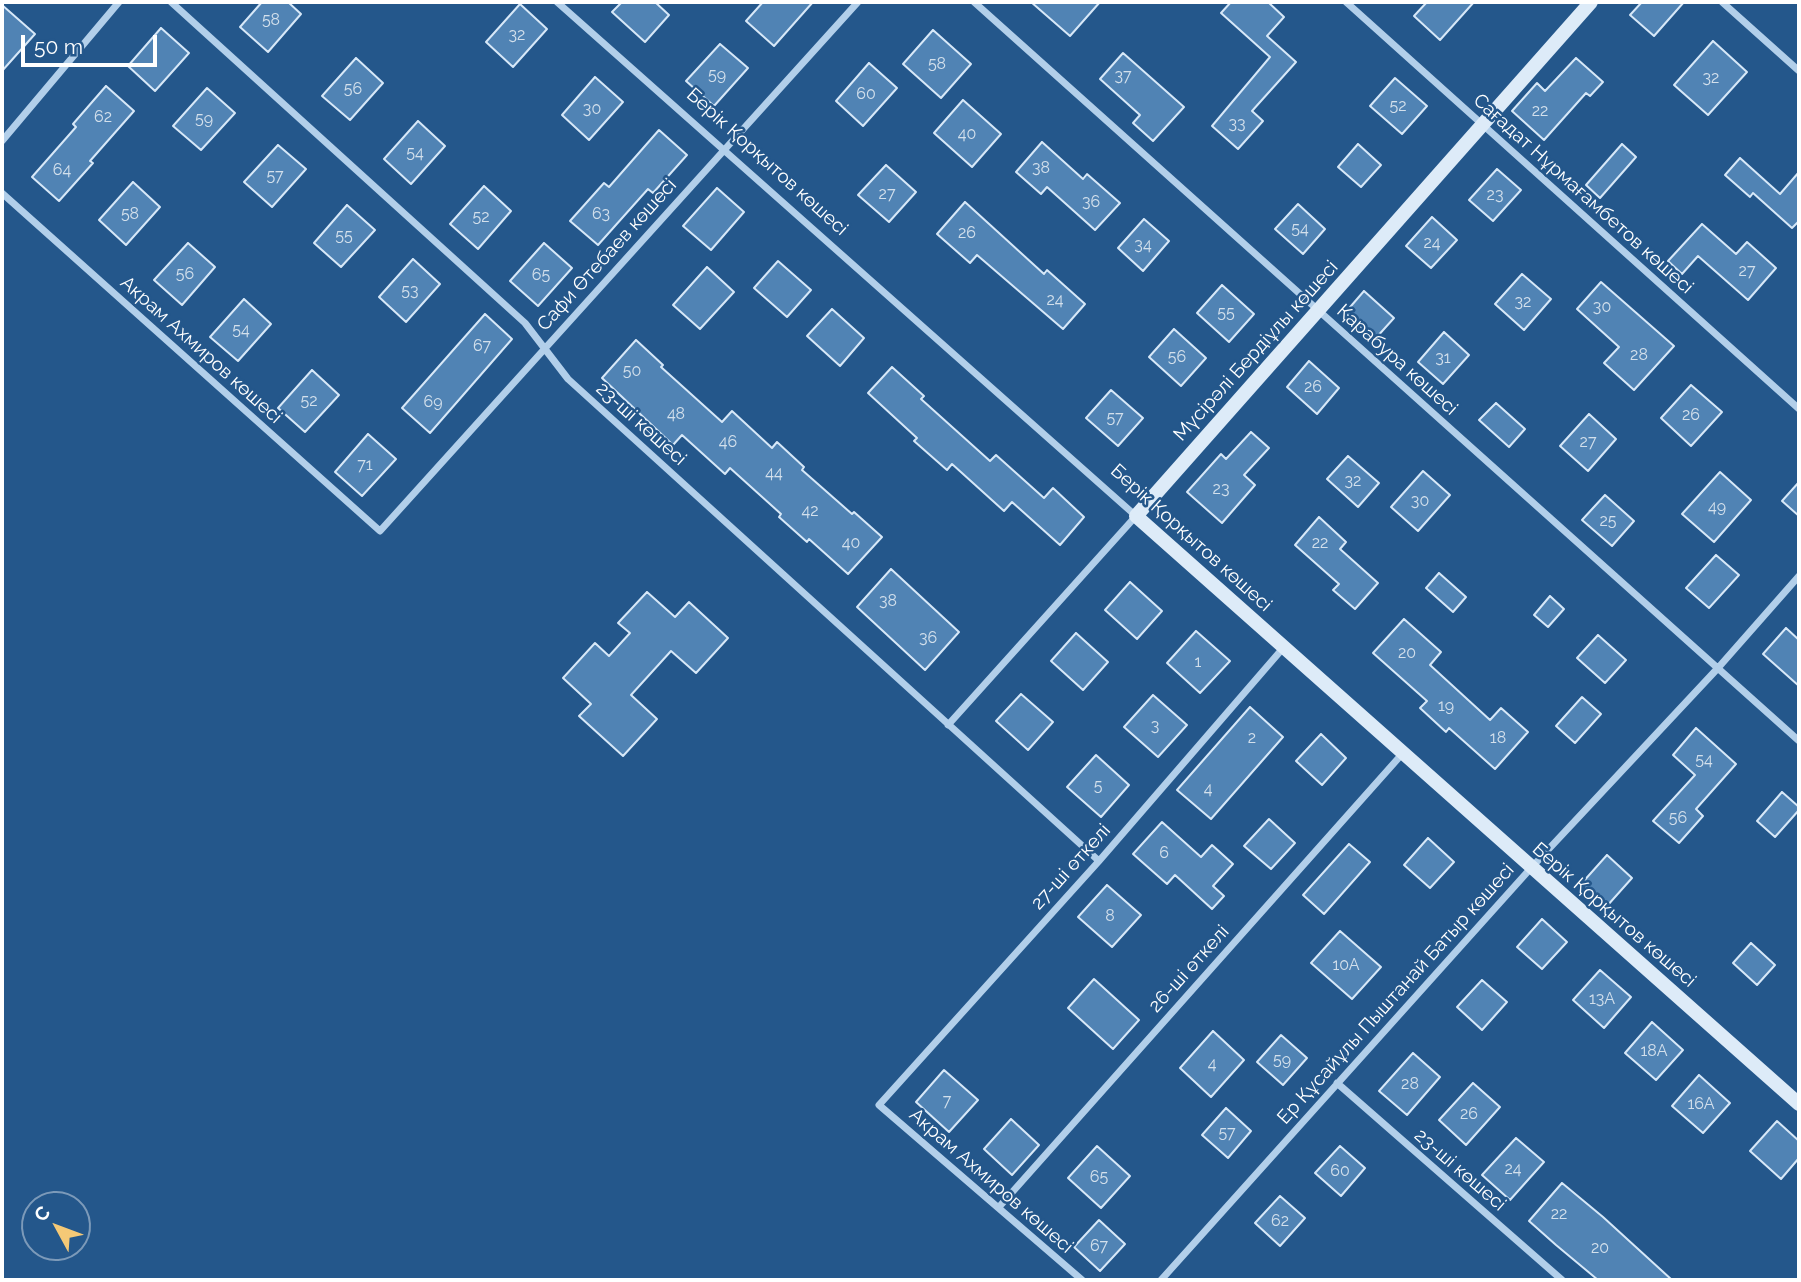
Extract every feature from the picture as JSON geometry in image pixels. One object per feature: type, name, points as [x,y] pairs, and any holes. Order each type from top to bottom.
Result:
[{"type":"street","points":[[2,141],[120,2]]},
{"type":"street","name":"23-шi көшесi","points":[[171,2],[525,323],[568,379],[1099,861]]},
{"type":"street","name":"Берік Қорқытов көшесі","points":[[557,2],[1799,1104]]},
{"type":"street","name":"Сафи Өтебаев көшесі","points":[[380,531],[858,2]]},
{"type":"street","name":"Қарабура көшесі","points":[[974,2],[1799,741]]},
{"type":"street","name":"Сағадат Нұрмағамбетов көшесі","points":[[1346,2],[1799,409]]},
{"type":"street","name":"Мүсірәлі Бердіұлы көшесі","points":[[948,725],[1591,2]]},
{"type":"street","points":[[1722,2],[1799,71]]},
{"type":"street","name":"Акрам Ахмиров көшесі","points":[[2,193],[380,531]]},
{"type":"street","name":"Ер Құсайұлы Пыштанай Батыр көшесі","points":[[1161,1280],[1531,868],[1718,668],[1799,576]]},
{"type":"street","name":"27-ші өткелі","points":[[878,1105],[1099,861],[1284,647]]},
{"type":"street","name":"26-ші өткелі","points":[[999,1207],[1403,752]]},
{"type":"street","name":"23-шi көшесi","points":[[1337,1083],[1562,1280]]},
{"type":"street","name":"Акрам Ахмиров көшесі","points":[[878,1105],[1082,1280]]},
{"type":"building","points":[[262,2],[288,2],[301,14],[268,52],[240,27]]},
{"type":"building","points":[[622,2],[655,2],[669,15],[645,42],[612,12]]},
{"type":"building","points":[[763,2],[813,2],[774,46],[746,21]]},
{"type":"building","points":[[1031,2],[1100,2],[1070,36]]},
{"type":"building","points":[[1231,2],[1268,2],[1284,17],[1267,36],[1296,62],[1252,111],[1263,121],[1238,149],[1212,126],[1270,57],[1221,13]]},
{"type":"building","points":[[1427,2],[1474,2],[1440,40],[1414,16]]},
{"type":"building","points":[[1642,2],[1684,2],[1654,36],[1630,15]]},
{"type":"building","points":[[520,4],[547,29],[513,67],[486,42]]},
{"type":"building","points":[[2,5],[35,34],[2,71]]},
{"type":"building","points":[[161,28],[189,53],[155,91],[128,66]]},
{"type":"building","points":[[933,30],[971,64],[941,98],[903,64]]},
{"type":"building","points":[[1713,41],[1747,72],[1708,115],[1674,85]]},
{"type":"building","points":[[720,44],[748,68],[714,106],[686,81]]},
{"type":"building","points":[[1123,53],[1184,107],[1153,141],[1133,123],[1140,115],[1100,79]]},
{"type":"building","points":[[356,58],[383,83],[350,120],[322,96]]},
{"type":"building","points":[[1576,58],[1603,82],[1590,96],[1586,93],[1544,140],[1512,111],[1537,83],[1545,91]]},
{"type":"building","points":[[869,63],[897,88],[863,126],[836,101]]},
{"type":"building","points":[[595,77],[623,102],[589,140],[562,115]]},
{"type":"building","points":[[1395,78],[1427,106],[1402,134],[1370,106]]},
{"type":"building","points":[[106,86],[134,111],[59,201],[32,177],[76,127],[73,124]]},
{"type":"building","points":[[207,88],[235,113],[201,150],[173,126]]},
{"type":"building","points":[[963,100],[1001,134],[972,167],[934,133]]},
{"type":"building","points":[[418,121],[445,146],[411,184],[384,159]]},
{"type":"building","points":[[659,130],[687,155],[653,193],[648,189],[598,245],[570,221],[604,183],[609,187]]},
{"type":"building","points":[[1042,142],[1083,179],[1087,174],[1120,203],[1095,230],[1047,187],[1041,194],[1016,172]]},
{"type":"building","points":[[1358,144],[1381,165],[1361,187],[1338,167]]},
{"type":"building","points":[[1622,144],[1636,157],[1600,198],[1586,185]]},
{"type":"building","points":[[278,145],[306,169],[272,207],[244,182]]},
{"type":"building","points":[[1740,158],[1780,194],[1799,172],[1799,221],[1792,228],[1753,193],[1750,197],[1725,175]]},
{"type":"building","points":[[886,165],[916,192],[889,222],[858,195]]},
{"type":"building","points":[[1497,169],[1521,190],[1493,221],[1469,200]]},
{"type":"building","points":[[133,182],[160,207],[126,245],[99,220]]},
{"type":"building","points":[[484,186],[511,211],[478,249],[450,224]]},
{"type":"building","points":[[717,188],[744,212],[711,250],[683,226]]},
{"type":"building","points":[[965,202],[1044,274],[1047,270],[1085,304],[1063,329],[977,255],[970,263],[937,234]]},
{"type":"building","points":[[1298,204],[1325,229],[1303,254],[1275,229]]},
{"type":"building","points":[[347,205],[375,230],[341,267],[314,243]]},
{"type":"building","points":[[1432,217],[1457,240],[1431,268],[1406,246]]},
{"type":"building","points":[[1144,219],[1169,241],[1143,271],[1118,248]]},
{"type":"building","points":[[1702,224],[1736,254],[1747,242],[1776,268],[1748,300],[1698,256],[1682,274],[1668,261]]},
{"type":"building","points":[[188,243],[215,267],[182,305],[154,280]]},
{"type":"building","points":[[544,243],[572,268],[538,306],[510,281]]},
{"type":"building","points":[[413,259],[440,284],[406,322],[379,297]]},
{"type":"building","points":[[778,261],[811,290],[787,317],[754,288]]},
{"type":"building","points":[[707,267],[734,292],[700,329],[673,305]]},
{"type":"building","points":[[1522,274],[1551,299],[1524,330],[1495,304]]},
{"type":"building","points":[[1601,282],[1674,346],[1634,390],[1604,363],[1619,347],[1577,309]]},
{"type":"building","points":[[1222,285],[1254,314],[1229,342],[1197,313]]},
{"type":"building","points":[[1364,291],[1394,318],[1375,339],[1345,313]]},
{"type":"building","points":[[244,299],[271,324],[238,361],[210,337]]},
{"type":"building","points":[[832,309],[864,338],[840,366],[807,336]]},
{"type":"building","points":[[485,314],[512,339],[430,433],[402,408]]},
{"type":"building","points":[[1174,329],[1206,358],[1181,386],[1149,357]]},
{"type":"building","points":[[1444,332],[1469,355],[1443,384],[1418,362]]},
{"type":"building","points":[[636,340],[663,365],[661,367],[722,422],[732,411],[772,448],[777,442],[804,467],[802,470],[882,537],[848,574],[809,539],[807,542],[779,517],[781,514],[730,468],[725,474],[682,435],[673,445],[602,378]]},
{"type":"building","points":[[1309,361],[1339,388],[1317,414],[1287,387]]},
{"type":"building","points":[[892,367],[924,396],[921,399],[990,461],[996,455],[1044,498],[1053,488],[1084,517],[1060,545],[1012,502],[1004,511],[952,464],[947,470],[914,441],[917,438],[868,393]]},
{"type":"building","points":[[312,370],[339,395],[305,432],[278,408]]},
{"type":"building","points":[[1691,385],[1722,412],[1691,446],[1661,418]]},
{"type":"building","points":[[1111,390],[1143,418],[1118,446],[1086,418]]},
{"type":"building","points":[[1496,403],[1525,429],[1509,447],[1479,420]]},
{"type":"building","points":[[1589,414],[1616,439],[1588,471],[1560,446]]},
{"type":"building","points":[[1251,432],[1269,448],[1244,475],[1255,485],[1222,523],[1187,492],[1221,454],[1226,459]]},
{"type":"building","points":[[368,434],[396,459],[362,496],[335,472]]},
{"type":"building","points":[[1348,456],[1379,483],[1358,507],[1327,479]]},
{"type":"building","points":[[1423,471],[1450,495],[1418,531],[1391,507]]},
{"type":"building","points":[[1720,472],[1751,500],[1714,542],[1682,514]]},
{"type":"building","points":[[1799,482],[1799,516],[1782,501]]},
{"type":"building","points":[[1605,495],[1634,521],[1612,546],[1582,520]]},
{"type":"building","points":[[1319,517],[1346,542],[1340,549],[1378,583],[1355,609],[1333,590],[1339,584],[1295,545]]},
{"type":"building","points":[[1716,555],[1739,575],[1709,608],[1686,588]]},
{"type":"building","points":[[891,569],[959,632],[925,670],[857,607]]},
{"type":"building","points":[[1439,573],[1466,597],[1453,612],[1426,588]]},
{"type":"building","points":[[1130,582],[1162,611],[1137,639],[1105,610]]},
{"type":"building","points":[[647,592],[675,617],[689,602],[728,638],[696,673],[671,651],[631,695],[657,719],[623,756],[579,716],[591,704],[563,678],[595,643],[609,656],[630,633],[618,623]]},
{"type":"building","points":[[1550,596],[1564,609],[1548,627],[1534,615]]},
{"type":"building","points":[[1404,619],[1441,652],[1430,665],[1490,720],[1501,708],[1528,732],[1495,769],[1449,728],[1446,732],[1420,708],[1427,701],[1373,653]]},
{"type":"building","points":[[1786,628],[1799,640],[1799,686],[1763,654]]},
{"type":"building","points":[[1196,631],[1230,661],[1200,693],[1167,663]]},
{"type":"building","points":[[1076,633],[1108,662],[1083,690],[1051,661]]},
{"type":"building","points":[[1598,635],[1626,660],[1605,683],[1577,658]]},
{"type":"building","points":[[1021,694],[1053,722],[1028,750],[996,721]]},
{"type":"building","points":[[1153,695],[1187,725],[1158,757],[1124,727]]},
{"type":"building","points":[[1582,697],[1601,714],[1575,743],[1556,726]]},
{"type":"building","points":[[1250,707],[1283,737],[1211,819],[1177,790]]},
{"type":"building","points":[[1696,728],[1736,764],[1696,809],[1703,816],[1679,843],[1653,821],[1695,775],[1673,755]]},
{"type":"building","points":[[1321,734],[1346,758],[1322,785],[1296,761]]},
{"type":"building","points":[[1096,755],[1129,785],[1101,817],[1067,787]]},
{"type":"building","points":[[1782,792],[1799,810],[1775,837],[1757,821]]},
{"type":"building","points":[[1269,819],[1295,843],[1271,869],[1244,846]]},
{"type":"building","points":[[1162,822],[1201,857],[1212,845],[1233,864],[1213,886],[1224,896],[1212,909],[1175,875],[1167,884],[1133,854]]},
{"type":"building","points":[[1428,838],[1454,862],[1430,888],[1404,865]]},
{"type":"building","points":[[1349,844],[1370,862],[1324,914],[1303,895]]},
{"type":"building","points":[[1607,855],[1632,878],[1607,906],[1582,883]]},
{"type":"building","points":[[1107,885],[1141,915],[1112,947],[1078,917]]},
{"type":"building","points":[[1542,919],[1567,942],[1542,969],[1517,947]]},
{"type":"building","points":[[1340,931],[1381,967],[1352,999],[1311,963]]},
{"type":"building","points":[[1751,943],[1775,965],[1757,985],[1733,963]]},
{"type":"building","points":[[1600,970],[1631,997],[1604,1028],[1573,1000]]},
{"type":"building","points":[[1094,979],[1139,1020],[1113,1049],[1068,1008]]},
{"type":"building","points":[[1482,980],[1507,1002],[1482,1030],[1457,1007]]},
{"type":"building","points":[[1652,1022],[1683,1050],[1656,1080],[1625,1053]]},
{"type":"building","points":[[1213,1031],[1244,1060],[1211,1097],[1180,1068]]},
{"type":"building","points":[[1281,1035],[1307,1058],[1283,1085],[1257,1062]]},
{"type":"building","points":[[1413,1053],[1440,1077],[1407,1115],[1379,1091]]},
{"type":"building","points":[[944,1070],[978,1100],[949,1132],[916,1102]]},
{"type":"building","points":[[1699,1075],[1730,1103],[1703,1133],[1672,1106]]},
{"type":"building","points":[[1473,1083],[1500,1107],[1466,1145],[1439,1120]]},
{"type":"building","points":[[1226,1108],[1251,1131],[1228,1158],[1202,1135]]},
{"type":"building","points":[[1011,1119],[1039,1145],[1012,1175],[984,1149]]},
{"type":"building","points":[[1777,1121],[1799,1141],[1799,1158],[1781,1179],[1750,1151]]},
{"type":"building","points":[[1516,1138],[1544,1162],[1510,1200],[1482,1175]]},
{"type":"building","points":[[1097,1146],[1130,1176],[1101,1208],[1068,1178]]},
{"type":"building","points":[[1340,1146],[1365,1168],[1341,1196],[1315,1173]]},
{"type":"building","points":[[1562,1183],[1672,1280],[1598,1280],[1556,1245],[1529,1221]]},
{"type":"building","points":[[1280,1196],[1305,1218],[1280,1246],[1255,1223]]},
{"type":"building","points":[[1099,1220],[1125,1244],[1100,1271],[1074,1247]]}]
